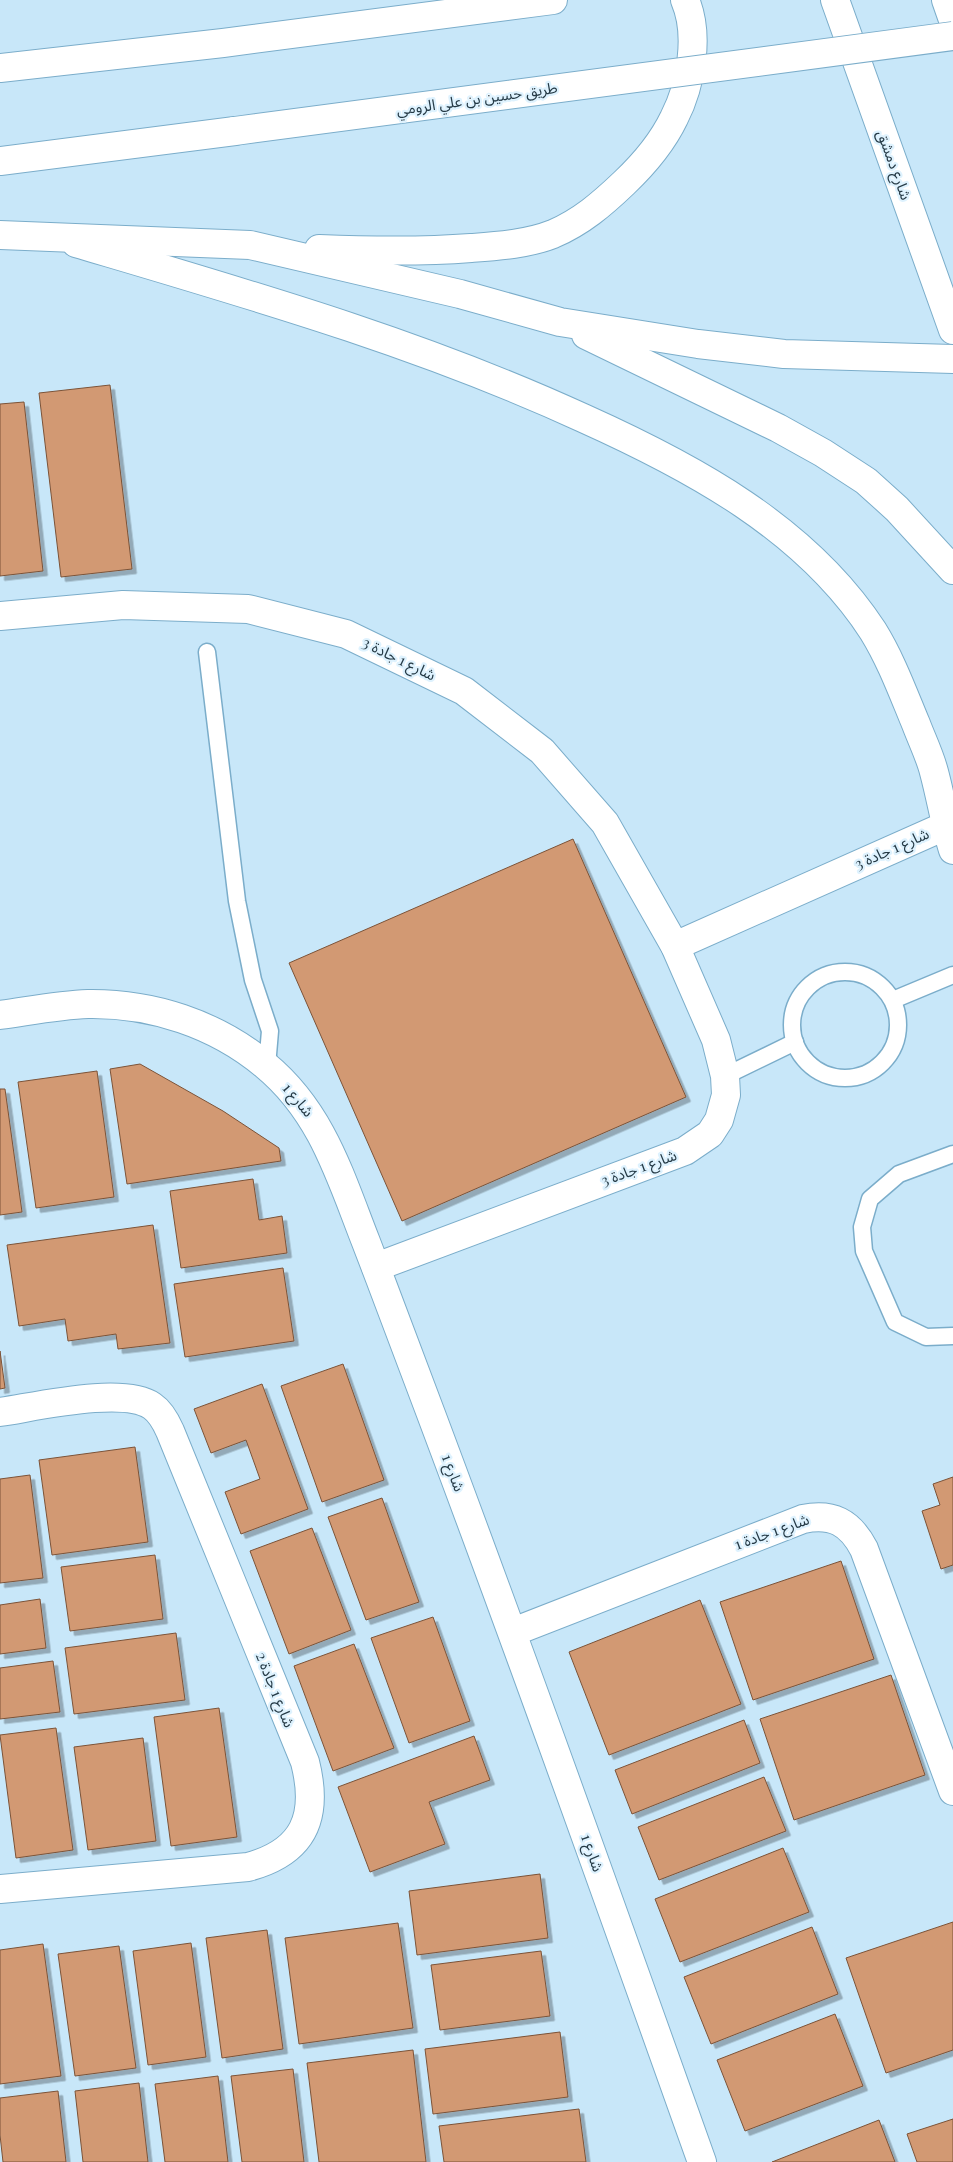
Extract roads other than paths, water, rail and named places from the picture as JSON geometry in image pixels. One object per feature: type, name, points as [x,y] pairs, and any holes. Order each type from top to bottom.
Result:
[{"type":"main road","points":[[0,68],[223,43],[553,0]]},
{"type":"main road","points":[[0,235],[386,252],[493,246],[523,242],[552,234],[582,219],[602,203],[650,156],[670,126],[684,99],[690,75],[690,11],[685,0]]},
{"type":"main road","name":"شارع دمشق","points":[[835,0],[953,330]]},
{"type":"main road","points":[[946,0],[953,20]]},
{"type":"main road","name":"طريق حسين بن علي الرومي","points":[[0,161],[953,36]]},
{"type":"main road","points":[[59,237],[328,319],[445,359],[519,388],[637,442],[734,496],[793,540],[854,604],[875,634],[943,769],[949,838]]},
{"type":"main road","points":[[250,245],[460,294],[560,322],[698,344],[784,354],[953,358]]},
{"type":"main road","points":[[560,322],[778,428],[823,453],[872,487],[922,535],[953,570]]},
{"type":"main road","name":"شارع 1 جادة 3","points":[[0,616],[123,605],[248,609],[346,634],[456,687],[542,752],[606,823],[675,946],[716,1040],[725,1076],[726,1096],[719,1120],[710,1134],[686,1151],[376,1267]]},
{"type":"main road","name":"شارع 1 جادة 3","points":[[675,946],[949,838]]},
{"type":"main road","name":"شارع 1","points":[[0,1015],[86,1004],[140,1008],[191,1022],[219,1034],[267,1066],[301,1102],[320,1130],[376,1267],[513,1632],[702,2162]]},
{"type":"main road","name":"شارع 1 جادة 2","points":[[0,1412],[110,1398],[143,1402],[158,1411],[170,1431],[305,1762],[310,1800],[308,1815],[294,1845],[268,1862],[248,1867],[0,1890]]},
{"type":"main road","name":"شارع 1 جادة 1","points":[[513,1632],[803,1519],[818,1516],[832,1518],[846,1525],[857,1535],[864,1549],[953,1791]]},
{"type":"lane","points":[[207,652],[237,901],[253,980],[270,1031],[267,1066]]},
{"type":"lane","points":[[840,972],[855,972],[871,978],[883,987],[893,1000],[898,1015],[898,1031],[894,1046],[886,1059],[874,1069],[859,1076],[843,1077],[828,1074],[814,1067],[803,1056],[795,1042],[792,1026],[794,1010],[801,996],[811,984],[824,976],[840,972]]},
{"type":"lane","points":[[893,1000],[953,974]]},
{"type":"lane","points":[[725,1076],[795,1042]]},
{"type":"lane","points":[[953,1154],[898,1174],[870,1199],[862,1227],[864,1251],[894,1322],[926,1338],[953,1336]]}]
